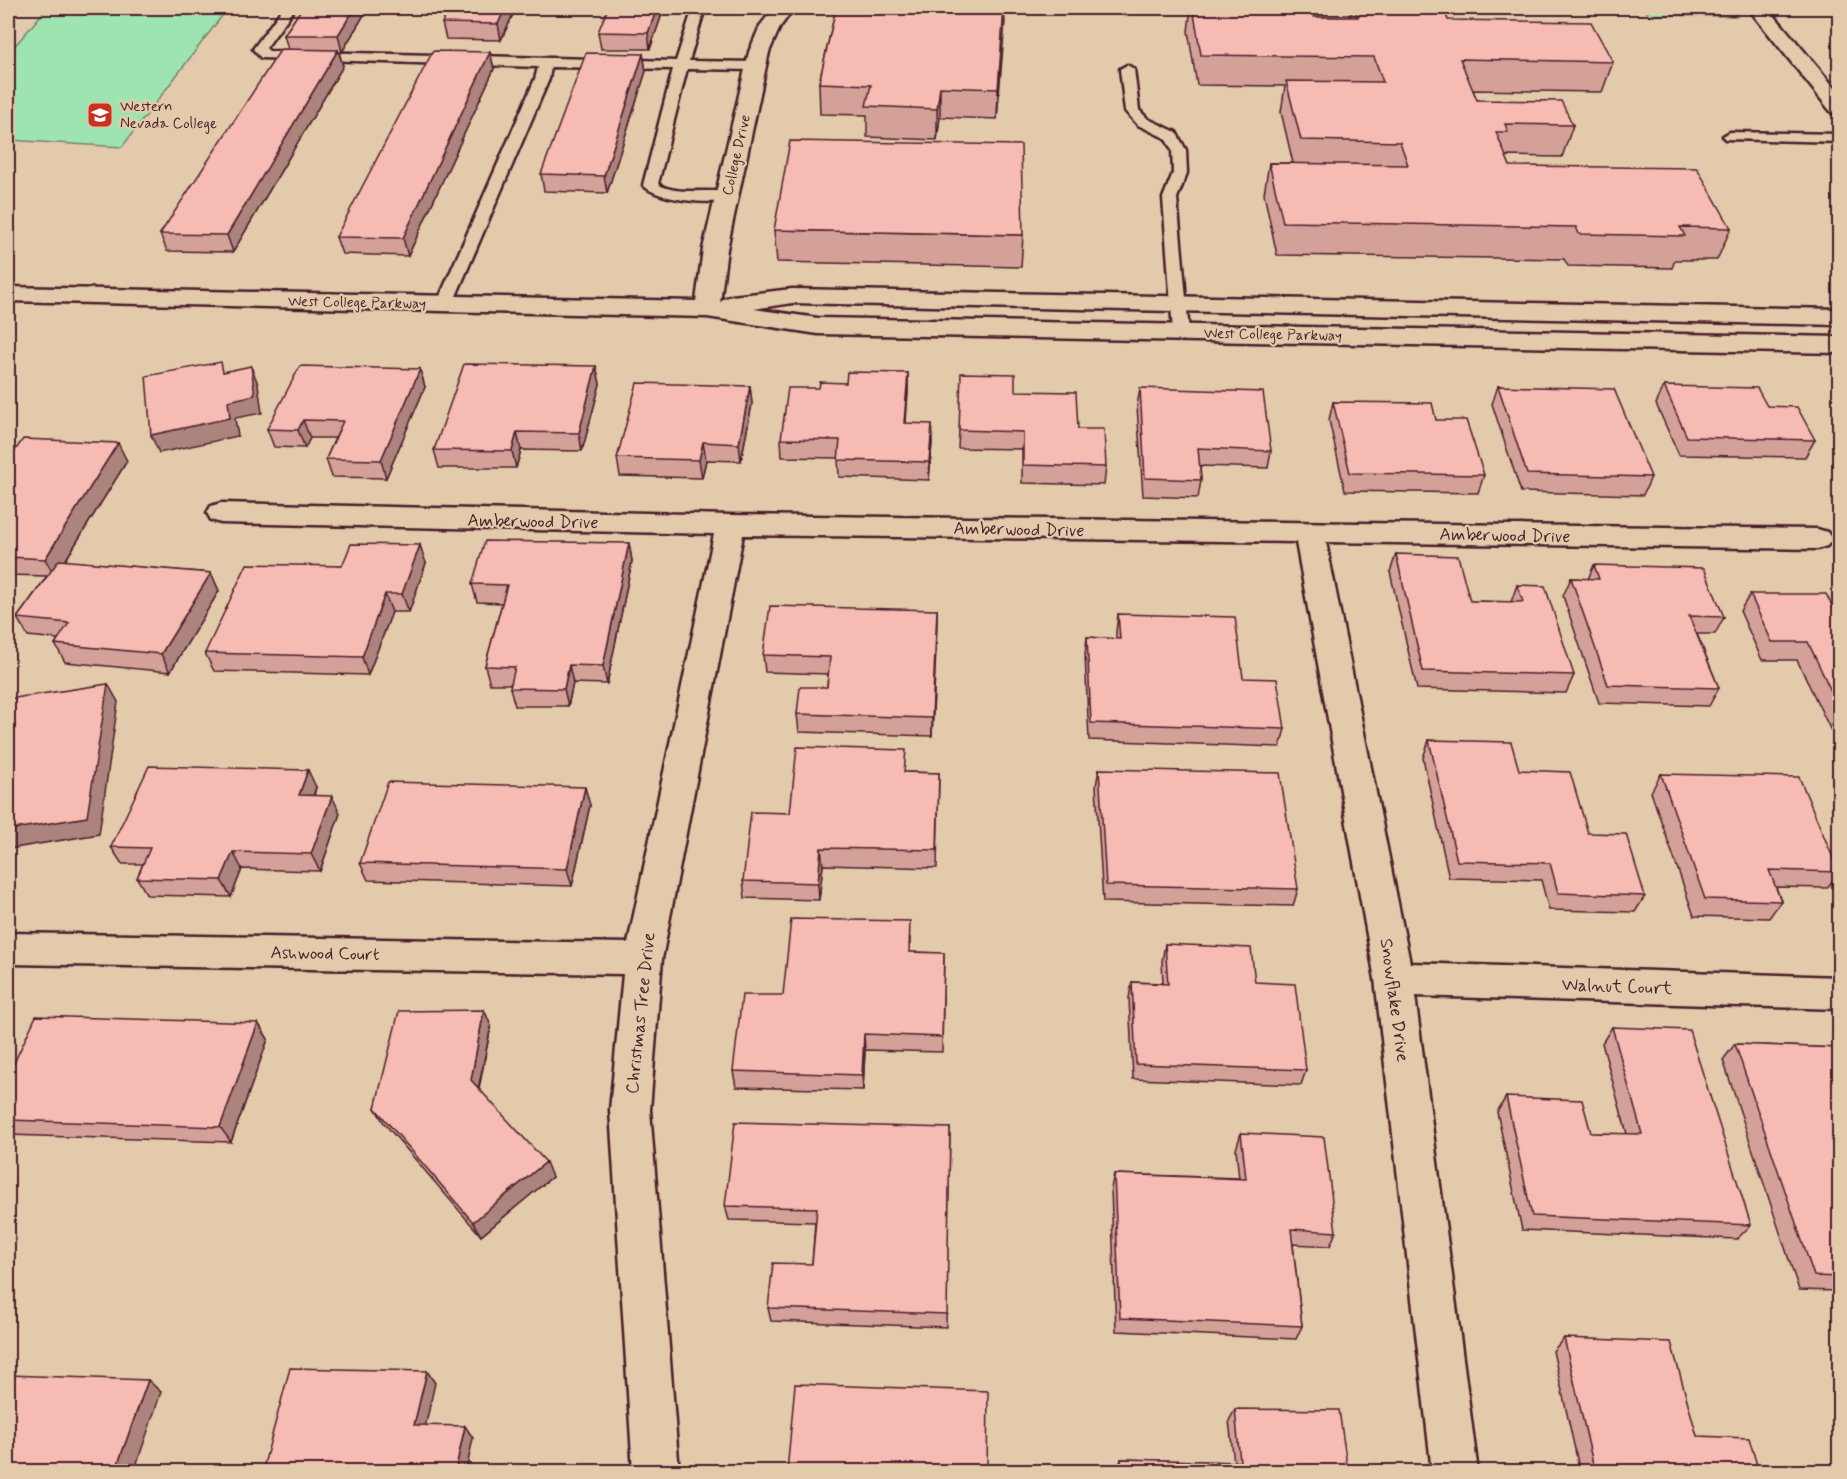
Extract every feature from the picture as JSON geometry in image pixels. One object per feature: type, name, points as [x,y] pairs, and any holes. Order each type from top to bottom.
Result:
[{"type":"street","name":"College Drive","points":[[707,309],[715,249],[759,52],[770,26],[784,8]]},
{"type":"street","points":[[1758,8],[1839,108]]},
{"type":"street","name":"West College Parkway","points":[[8,294],[707,309],[818,326],[1839,345]]},
{"type":"street","name":"West College Parkway","points":[[707,309],[792,296],[1839,317]]},
{"type":"street","name":"Amberwood Drive","points":[[221,513],[730,525],[1817,539]]},
{"type":"street","name":"Christmas Tree Drive","points":[[656,1472],[630,1110],[643,959],[730,525]]},
{"type":"street","name":"Snowflake Drive","points":[[1309,532],[1394,979],[1455,1472]]},
{"type":"street","name":"Ashwood Court","points":[[8,948],[643,959]]},
{"type":"street","name":"Walnut Court","points":[[1394,979],[1839,993]]},
{"type":"lane","points":[[289,8],[259,49],[266,55],[756,66]]},
{"type":"lane","points":[[699,8],[681,64],[650,185],[657,191],[672,194],[727,196]]},
{"type":"lane","points":[[445,303],[542,79],[545,63]]},
{"type":"lane","points":[[1127,69],[1132,111],[1143,123],[1171,135],[1179,150],[1180,173],[1170,198],[1181,332]]},
{"type":"lane","points":[[1730,136],[1839,138]]},
{"type":"green space","points":[[47,8],[228,8],[122,147],[8,140],[8,54]]},
{"type":"green space","points":[[1644,8],[1731,8],[1737,16],[1649,15]]},
{"type":"building","points":[[302,8],[355,8],[338,35],[284,35]]},
{"type":"building","points":[[450,8],[505,8],[498,24],[442,23]]},
{"type":"building","points":[[608,8],[657,8],[648,33],[598,32]]},
{"type":"building","points":[[836,8],[1004,8],[998,89],[940,87],[937,109],[866,106],[871,85],[819,83]]},
{"type":"building","points":[[1193,8],[1311,8],[1314,17],[1358,17],[1355,8],[1443,8],[1448,20],[1591,22],[1613,62],[1460,59],[1477,100],[1561,101],[1573,125],[1505,124],[1508,132],[1496,132],[1510,166],[1697,168],[1731,228],[1680,227],[1685,236],[1579,234],[1576,227],[1283,222],[1269,163],[1408,165],[1400,142],[1301,140],[1286,81],[1383,82],[1374,57],[1201,55]]},
{"type":"building","points":[[281,49],[338,50],[227,235],[160,234]]},
{"type":"building","points":[[433,51],[490,52],[403,238],[336,237]]},
{"type":"building","points":[[586,53],[643,54],[604,176],[541,174]]},
{"type":"building","points":[[790,141],[1021,145],[1023,235],[774,230]]},
{"type":"building","points":[[221,362],[223,372],[251,366],[255,395],[228,401],[230,418],[151,435],[146,376]]},
{"type":"building","points":[[464,364],[596,366],[579,433],[517,432],[512,451],[434,450]]},
{"type":"building","points":[[300,366],[420,369],[381,460],[326,459],[343,421],[303,420],[298,430],[267,429]]},
{"type":"building","points":[[847,372],[908,373],[904,423],[932,424],[929,462],[838,460],[840,440],[781,439],[788,388],[819,388],[820,382],[846,383]]},
{"type":"building","points":[[961,373],[1015,374],[1015,391],[1076,392],[1078,429],[1104,429],[1106,467],[1023,465],[1023,432],[959,430]]},
{"type":"building","points":[[637,383],[750,386],[739,444],[703,442],[699,460],[617,458]]},
{"type":"building","points":[[1498,386],[1614,389],[1651,477],[1527,474]]},
{"type":"building","points":[[1664,386],[1757,388],[1767,406],[1797,407],[1815,440],[1687,437]]},
{"type":"building","points":[[1140,388],[1263,392],[1271,451],[1198,448],[1201,480],[1145,478]]},
{"type":"building","points":[[1333,402],[1432,403],[1436,420],[1466,420],[1484,475],[1350,473]]},
{"type":"building","points":[[23,439],[118,443],[45,559],[8,557],[8,458]]},
{"type":"building","points":[[485,541],[629,543],[603,666],[569,665],[564,689],[510,688],[515,667],[485,666],[507,585],[472,584]]},
{"type":"building","points":[[351,544],[420,545],[402,594],[385,594],[362,657],[205,653],[247,564],[342,566]]},
{"type":"building","points":[[1396,554],[1458,556],[1470,601],[1523,602],[1517,585],[1545,586],[1574,675],[1423,671]]},
{"type":"building","points":[[59,560],[211,573],[161,654],[55,644],[69,623],[17,618]]},
{"type":"building","points":[[1594,565],[1704,568],[1724,617],[1689,616],[1719,688],[1608,685],[1571,578],[1599,579]]},
{"type":"building","points":[[1750,594],[1826,594],[1839,619],[1839,708],[1808,642],[1772,642]]},
{"type":"building","points":[[770,606],[937,610],[932,718],[797,714],[800,687],[827,687],[830,657],[763,655]]},
{"type":"building","points":[[1118,614],[1235,617],[1243,678],[1277,679],[1285,729],[1091,723],[1087,637],[1120,639]]},
{"type":"building","points":[[108,684],[87,817],[8,830],[8,699]]},
{"type":"building","points":[[1429,740],[1511,742],[1519,770],[1570,772],[1588,833],[1626,834],[1645,896],[1558,893],[1550,863],[1457,861]]},
{"type":"building","points":[[797,747],[906,750],[904,772],[939,773],[937,850],[821,848],[818,883],[743,881],[751,812],[790,813]]},
{"type":"building","points":[[149,766],[308,770],[299,795],[332,796],[311,854],[233,852],[221,880],[137,878],[150,848],[111,847]]},
{"type":"building","points":[[1099,769],[1280,773],[1298,889],[1106,885]]},
{"type":"building","points":[[1661,774],[1799,777],[1839,872],[1769,870],[1781,901],[1705,899]]},
{"type":"building","points":[[388,782],[585,787],[567,869],[360,863]]},
{"type":"building","points":[[791,919],[910,921],[909,952],[944,953],[942,1037],[864,1034],[862,1075],[733,1071],[742,995],[783,995]]},
{"type":"building","points":[[1165,944],[1251,948],[1255,982],[1295,984],[1306,1070],[1136,1064],[1132,982],[1168,984]]},
{"type":"building","points":[[484,1010],[471,1080],[546,1162],[473,1222],[375,1108],[399,1011]]},
{"type":"building","points":[[36,1016],[258,1023],[220,1127],[8,1120],[8,1076]]},
{"type":"building","points":[[1612,1027],[1689,1030],[1751,1225],[1532,1216],[1506,1097],[1582,1100],[1591,1133],[1642,1134]]},
{"type":"building","points":[[1735,1044],[1839,1048],[1839,1277],[1814,1276]]},
{"type":"building","points":[[735,1122],[950,1128],[947,1314],[768,1308],[773,1263],[812,1264],[817,1208],[725,1206]]},
{"type":"building","points":[[1241,1133],[1324,1137],[1336,1232],[1291,1229],[1302,1326],[1120,1318],[1114,1174],[1246,1179]]},
{"type":"building","points":[[1564,1338],[1671,1342],[1697,1436],[1749,1438],[1759,1472],[1595,1472]]},
{"type":"building","points":[[290,1368],[427,1371],[414,1425],[465,1426],[455,1472],[262,1472]]},
{"type":"building","points":[[8,1375],[148,1380],[115,1472],[8,1472]]},
{"type":"building","points":[[795,1384],[988,1391],[987,1472],[787,1472]]},
{"type":"building","points":[[1235,1409],[1339,1410],[1348,1472],[1122,1472],[1121,1459],[1240,1462]]},
{"type":"place","name":"Western Nevada College","points":[[100,115]]}]
